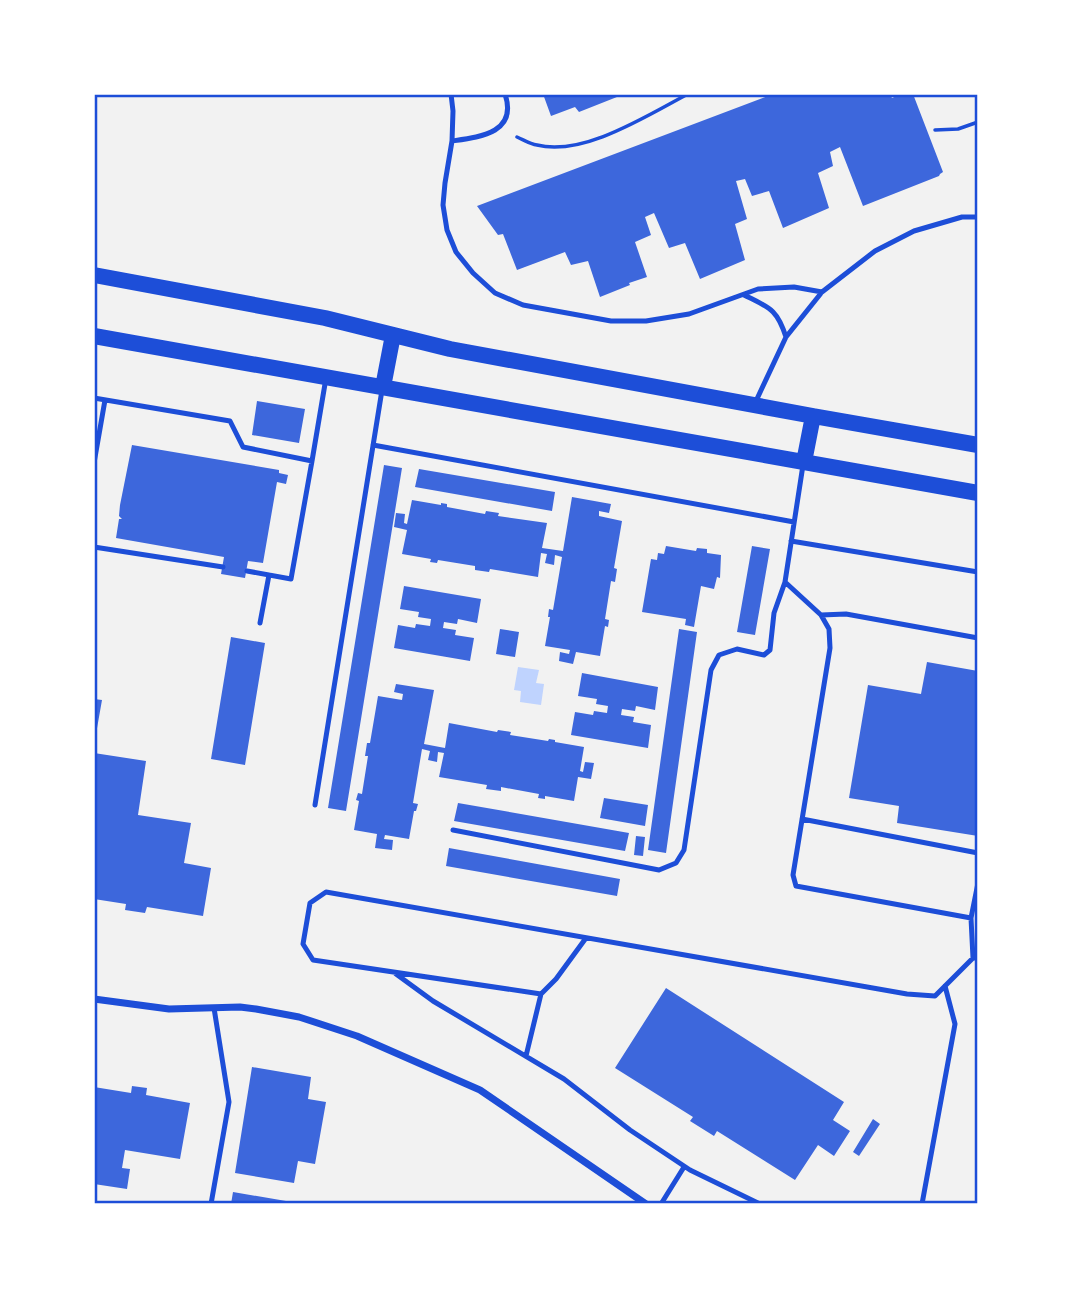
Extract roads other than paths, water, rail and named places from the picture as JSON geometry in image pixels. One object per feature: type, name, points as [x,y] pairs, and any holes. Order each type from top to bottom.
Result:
[{"type":"main road","points":[[94,275],[325,318],[450,349],[978,444]]},
{"type":"main road","points":[[383,387],[393,335]]},
{"type":"main road","points":[[94,336],[978,493]]},
{"type":"main road","points":[[804,462],[813,416]]},
{"type":"street","points":[[94,999],[169,1009],[240,1007],[299,1017],[357,1036],[480,1090],[646,1203]]},
{"type":"lane","points":[[451,94],[452,141],[443,205],[447,230],[456,252],[473,273],[495,293],[523,305],[611,321],[646,321],[689,314],[758,289],[794,287],[822,292]]},
{"type":"lane","points":[[452,141],[485,137],[503,124],[508,116],[505,94]]},
{"type":"lane","points":[[754,405],[786,337],[822,292],[875,251],[914,231],[962,217],[978,217]]},
{"type":"lane","points":[[744,295],[769,307],[780,320],[786,337]]},
{"type":"lane","points":[[247,571],[291,579],[327,377]]},
{"type":"lane","points":[[315,805],[383,387]]},
{"type":"lane","points":[[94,398],[230,421],[243,447],[312,461]]},
{"type":"lane","points":[[94,463],[105,400]]},
{"type":"lane","points":[[373,445],[794,522]]},
{"type":"lane","points":[[453,831],[659,870],[676,863],[684,850],[711,670],[719,655],[737,649],[764,656],[769,650],[774,613],[785,582],[804,462]]},
{"type":"lane","points":[[791,541],[978,572]]},
{"type":"lane","points":[[94,547],[223,567]]},
{"type":"lane","points":[[260,623],[269,575]]},
{"type":"lane","points":[[785,582],[821,615],[829,629],[830,648],[793,875],[796,886],[971,918]]},
{"type":"lane","points":[[821,615],[846,614],[978,638]]},
{"type":"lane","points":[[802,820],[978,853]]},
{"type":"lane","points":[[541,994],[313,960],[303,944],[310,903],[326,892],[906,994],[935,996],[975,958],[971,918],[978,883]]},
{"type":"lane","points":[[526,1056],[541,994],[556,979],[586,938]]},
{"type":"lane","points":[[394,972],[433,1001],[564,1079],[684,1167],[760,1203]]},
{"type":"lane","points":[[922,1203],[955,1024],[946,986]]},
{"type":"lane","points":[[211,1203],[229,1102],[214,1008]]},
{"type":"lane","points":[[661,1203],[684,1167]]},
{"type":"water","points":[[518,667],[539,670],[536,683],[544,684],[541,705],[520,702],[521,691],[514,690]]}]
